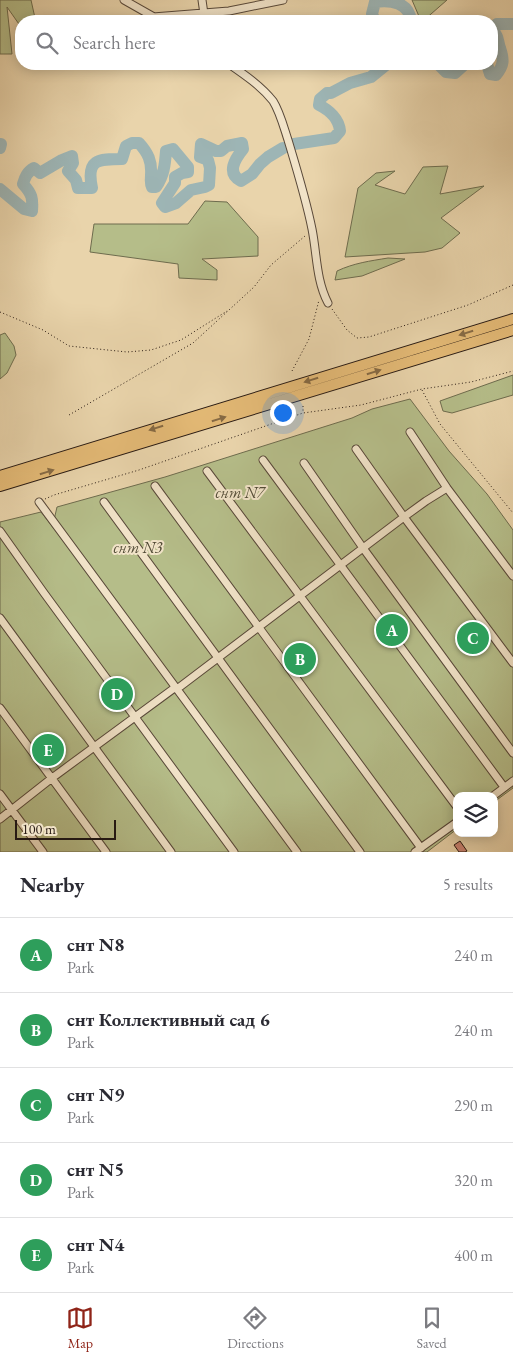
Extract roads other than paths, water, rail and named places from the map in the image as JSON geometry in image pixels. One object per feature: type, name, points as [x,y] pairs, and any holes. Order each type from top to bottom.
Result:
[{"type":"highway","points":[[0,476],[513,318]]},
{"type":"highway","points":[[0,486],[513,330]]},
{"type":"street","points":[[124,0],[150,15]]},
{"type":"street","points":[[202,0],[204,15]]},
{"type":"street","points":[[173,15],[229,11],[283,0]]},
{"type":"street","points":[[238,70],[256,83],[274,102],[304,192],[318,274],[323,294],[328,303]]},
{"type":"street","points":[[410,432],[447,488],[513,576]]},
{"type":"street","points":[[356,449],[404,517],[513,663]]},
{"type":"street","points":[[263,460],[504,787]]},
{"type":"street","points":[[304,463],[363,548],[513,753]]},
{"type":"street","points":[[207,471],[453,802]]},
{"type":"street","points":[[155,486],[418,850],[453,825]]},
{"type":"street","points":[[0,818],[404,517],[447,488]]},
{"type":"street","points":[[39,502],[120,610],[292,852]]},
{"type":"street","points":[[104,502],[360,852]]},
{"type":"street","points":[[41,514],[124,621],[297,852]]},
{"type":"street","points":[[0,531],[234,852]]},
{"type":"street","points":[[0,618],[171,852]]},
{"type":"street","points":[[0,708],[106,852]]},
{"type":"street","points":[[498,792],[513,781]]},
{"type":"street","points":[[0,794],[43,852]]},
{"type":"waterway","points":[[372,15],[375,2],[387,1],[403,6],[410,15]]},
{"type":"waterway","points":[[498,24],[513,24]]},
{"type":"waterway","points":[[489,70],[490,74],[496,75],[501,68],[502,56],[498,38]]},
{"type":"waterway","points":[[294,144],[334,138],[340,131],[338,123],[333,115],[319,105],[320,99],[327,93],[331,93],[350,83],[371,77],[380,70]]},
{"type":"waterway","points":[[444,70],[455,73],[458,70]]},
{"type":"waterway","points":[[0,189],[24,209],[32,211],[31,196],[23,184],[27,175],[34,168],[40,173],[72,156],[73,163],[68,171],[76,180],[78,188],[92,188],[91,171],[96,163],[106,159],[122,159],[126,146],[132,143],[139,143],[150,161],[152,187],[156,187],[161,178],[165,165],[166,151],[173,149],[188,167],[188,172],[175,177],[175,183],[162,203],[165,207],[176,203],[191,190],[209,185],[210,168],[208,160],[200,157],[201,144],[216,151],[221,151],[227,146],[242,143],[243,149],[233,166],[236,178],[241,181],[252,174],[268,157],[283,148]]},
{"type":"waterway","points":[[0,144],[0,148]]},
{"type":"place","name":"снт N8","points":[[392,630]]},
{"type":"place","name":"снт N9","points":[[473,638]]},
{"type":"place","name":"снт Коллективный сад 6","points":[[300,659]]},
{"type":"place","name":"снт N5","points":[[117,694]]},
{"type":"place","name":"снт N4","points":[[48,750]]},
{"type":"park label","name":"снт N7","points":[[240,492]]},
{"type":"park label","name":"снт N3","points":[[138,547]]}]
